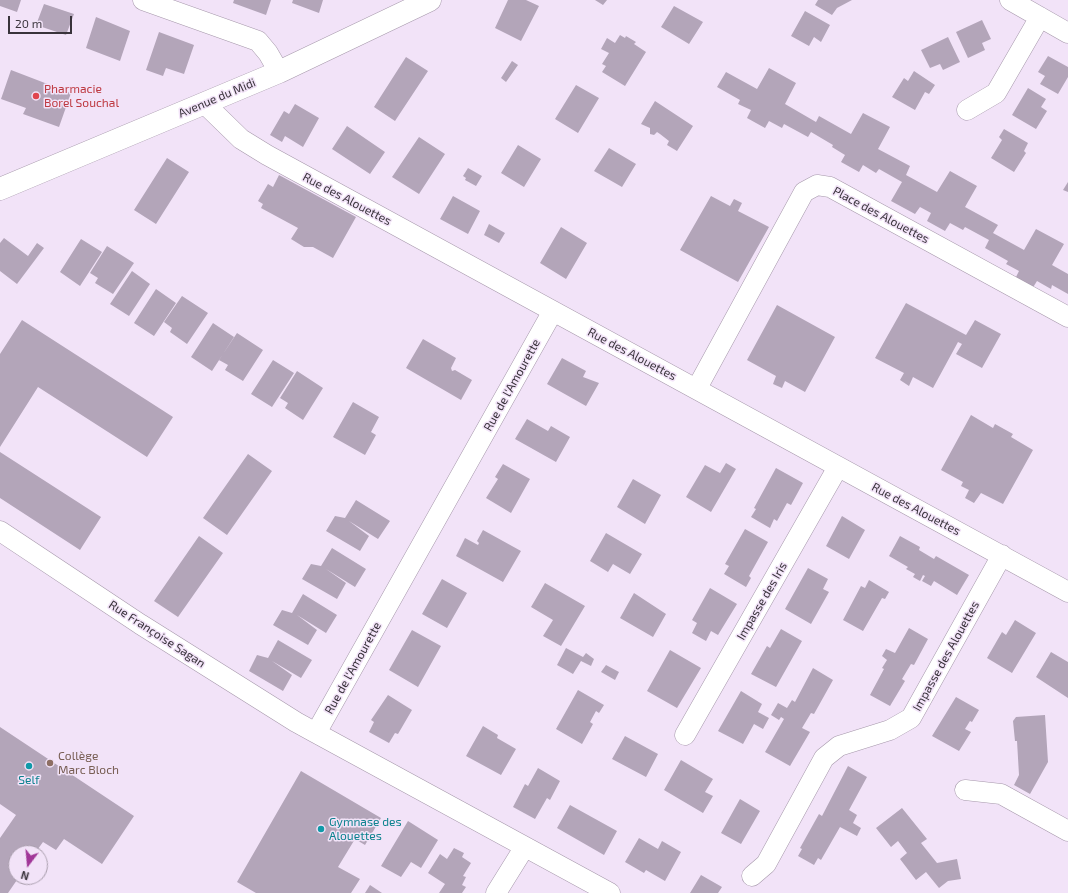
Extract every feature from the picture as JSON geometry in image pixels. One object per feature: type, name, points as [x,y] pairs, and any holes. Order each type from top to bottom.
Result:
[{"type":"street","points":[[143,0],[258,41],[268,53],[279,72]]},
{"type":"street","name":"Avenue du Midi","points":[[0,189],[279,72],[430,0]]},
{"type":"street","points":[[1010,0],[1068,33]]},
{"type":"street","points":[[968,110],[996,93],[1040,17]]},
{"type":"street","name":"Rue des Alouettes","points":[[205,104],[241,139],[267,156],[697,388],[838,467],[1068,592]]},
{"type":"street","name":"Place des Alouettes","points":[[697,388],[804,192],[817,185],[830,187],[1068,317]]},
{"type":"street","name":"Rue de l'Amourette","points":[[316,733],[553,311]]},
{"type":"street","name":"Impasse des Iris","points":[[685,735],[838,467]]},
{"type":"street","name":"Rue Françoise Sagan","points":[[0,531],[140,624],[316,733]]},
{"type":"street","name":"Impasse des Alouettes","points":[[752,876],[766,864],[824,758],[839,746],[890,730],[910,718],[1002,555]]},
{"type":"street","points":[[316,733],[524,848],[610,893]]},
{"type":"street","points":[[965,790],[1001,794],[1068,831]]},
{"type":"street","points":[[496,893],[524,848]]},
{"type":"building","points":[[0,0],[21,0],[17,12],[0,6]]},
{"type":"building","points":[[234,0],[271,0],[266,15],[233,3]]},
{"type":"building","points":[[293,0],[323,0],[319,13],[292,3]]},
{"type":"building","points":[[508,0],[526,0],[539,6],[521,41],[495,28]]},
{"type":"building","points":[[595,0],[607,0],[603,5]]},
{"type":"building","points":[[818,0],[852,0],[837,8],[832,15],[815,5]]},
{"type":"building","points":[[44,4],[74,14],[66,35],[36,25]]},
{"type":"building","points":[[674,6],[703,22],[689,44],[661,27]]},
{"type":"building","points":[[805,11],[830,25],[821,42],[814,37],[809,46],[791,36]]},
{"type":"building","points":[[96,17],[130,31],[120,61],[86,48]]},
{"type":"building","points":[[982,20],[991,39],[982,43],[985,50],[968,58],[956,32]]},
{"type":"building","points":[[159,32],[194,45],[184,74],[166,68],[163,76],[146,70]]},
{"type":"building","points":[[620,35],[625,38],[626,36],[636,42],[634,44],[646,52],[625,86],[602,72],[606,66],[602,64],[609,53],[601,49],[607,38],[615,43]]},
{"type":"building","points":[[948,37],[960,62],[943,70],[940,64],[930,68],[921,50]]},
{"type":"building","points":[[1048,56],[1068,67],[1068,77],[1058,94],[1040,84],[1045,76],[1038,72]]},
{"type":"building","points":[[406,57],[428,71],[395,121],[374,107]]},
{"type":"building","points":[[512,61],[518,65],[506,82],[501,78]]},
{"type":"building","points":[[769,68],[796,83],[785,104],[816,122],[819,116],[851,134],[863,113],[890,127],[878,149],[910,166],[906,175],[937,192],[950,171],[977,186],[965,207],[998,225],[993,233],[1024,250],[1036,229],[1064,244],[1052,265],[1068,274],[1068,294],[1052,285],[1051,289],[1037,281],[1032,289],[1015,279],[1019,271],[1006,264],[1008,261],[985,248],[989,240],[965,227],[963,230],[950,223],[945,231],[927,221],[931,213],[920,207],[915,214],[891,201],[902,182],[879,169],[876,173],[863,165],[859,172],[841,162],[845,155],[832,147],[833,145],[811,132],[808,137],[784,124],[782,128],[769,121],[765,128],[747,118],[751,110],[738,104],[740,100],[717,87],[726,72],[757,89]]},
{"type":"building","name":"Pharmacie Borel Souchal","points":[[11,70],[71,93],[59,127],[23,114],[26,108],[1,99]]},
{"type":"building","points":[[914,71],[935,85],[929,94],[925,92],[915,110],[892,97],[904,78],[908,81]]},
{"type":"building","points":[[576,85],[599,98],[578,133],[555,119]]},
{"type":"building","points":[[1028,88],[1046,99],[1041,107],[1047,111],[1036,129],[1012,115]]},
{"type":"building","points":[[655,101],[693,126],[677,151],[667,145],[669,141],[660,134],[657,132],[654,135],[650,134],[650,128],[641,124]]},
{"type":"building","points":[[295,104],[319,118],[303,147],[285,136],[282,142],[270,135],[284,111],[289,114]]},
{"type":"building","points":[[347,126],[385,152],[370,174],[332,149]]},
{"type":"building","points":[[1004,129],[1028,143],[1024,151],[1026,153],[1014,172],[991,158],[1002,140],[999,137]]},
{"type":"building","points":[[419,137],[445,154],[419,194],[392,177]]},
{"type":"building","points":[[518,145],[541,159],[524,187],[501,173]]},
{"type":"building","points":[[609,148],[636,164],[622,187],[594,171]]},
{"type":"building","points":[[167,158],[189,172],[156,224],[134,210]]},
{"type":"building","points":[[468,168],[482,176],[476,186],[465,180],[466,178],[463,176]]},
{"type":"building","points":[[279,175],[356,217],[333,258],[313,247],[304,247],[291,239],[298,228],[261,208],[263,204],[258,201],[268,184],[273,187]]},
{"type":"building","points":[[1068,182],[1068,192],[1063,190]]},
{"type":"building","points":[[453,196],[480,211],[468,234],[440,219]]},
{"type":"building","points":[[711,196],[730,206],[734,199],[742,203],[738,211],[769,227],[738,282],[680,250]]},
{"type":"building","points":[[489,224],[505,233],[499,243],[484,235]]},
{"type":"building","points":[[561,227],[587,243],[566,279],[540,263]]},
{"type":"building","points":[[4,238],[28,256],[37,243],[44,248],[17,284],[0,271],[0,243]]},
{"type":"building","points":[[81,239],[102,252],[80,286],[60,272]]},
{"type":"building","points":[[107,246],[134,263],[113,294],[95,283],[98,278],[90,273]]},
{"type":"building","points":[[132,271],[150,284],[129,316],[110,304]]},
{"type":"building","points":[[156,289],[176,303],[154,336],[134,323]]},
{"type":"building","points":[[182,296],[208,313],[187,344],[170,332],[172,328],[164,322]]},
{"type":"building","points":[[906,303],[966,335],[975,320],[1001,334],[982,368],[956,354],[962,344],[958,342],[933,388],[913,377],[909,386],[900,380],[904,373],[875,358]]},
{"type":"building","points":[[777,305],[835,337],[805,392],[785,381],[782,388],[773,384],[776,376],[747,360]]},
{"type":"building","points":[[22,320],[173,417],[147,457],[38,387],[0,447],[0,354]]},
{"type":"building","points":[[213,323],[234,337],[212,371],[191,357]]},
{"type":"building","points":[[237,333],[263,350],[243,381],[225,370],[228,365],[219,360]]},
{"type":"building","points":[[423,339],[456,358],[451,368],[452,371],[455,370],[472,380],[461,400],[406,368]]},
{"type":"building","points":[[562,358],[586,371],[583,377],[599,383],[586,406],[547,384]]},
{"type":"building","points":[[273,360],[294,373],[272,407],[251,394]]},
{"type":"building","points":[[297,371],[323,388],[303,420],[285,408],[288,403],[280,398]]},
{"type":"building","points":[[353,402],[379,417],[371,432],[376,435],[365,455],[333,437]]},
{"type":"building","points":[[971,415],[993,428],[995,424],[1013,434],[1011,437],[1033,450],[1003,504],[981,493],[974,503],[965,498],[969,490],[961,486],[963,482],[941,470]]},
{"type":"building","points":[[527,419],[548,431],[551,426],[570,437],[556,462],[515,439]]},
{"type":"building","points":[[0,452],[101,517],[80,550],[0,498]]},
{"type":"building","points":[[248,454],[272,471],[227,535],[203,518]]},
{"type":"building","points":[[726,463],[736,469],[711,512],[686,497],[705,465],[720,473]]},
{"type":"building","points":[[503,464],[530,479],[511,513],[486,498],[498,479],[495,477]]},
{"type":"building","points":[[776,468],[803,483],[791,505],[787,503],[777,521],[774,519],[770,528],[751,517],[756,509],[754,508]]},
{"type":"building","points":[[633,479],[661,495],[645,524],[617,507]]},
{"type":"building","points":[[356,500],[390,521],[378,539],[349,521],[369,536],[360,551],[326,531],[335,516],[345,518]]},
{"type":"building","points":[[842,516],[865,530],[849,559],[826,546]]},
{"type":"building","points":[[745,529],[768,542],[749,576],[751,578],[746,587],[724,574],[729,566],[725,564]]},
{"type":"building","points":[[483,530],[521,551],[503,582],[456,556],[465,538],[478,545],[479,543],[477,541]]},
{"type":"building","points":[[606,533],[642,554],[630,574],[613,564],[608,572],[590,561]]},
{"type":"building","points":[[199,536],[223,553],[178,617],[154,601]]},
{"type":"building","points":[[900,536],[920,547],[919,550],[934,559],[936,556],[969,575],[957,595],[934,581],[931,586],[922,581],[925,576],[923,575],[920,581],[913,577],[915,574],[906,569],[908,567],[889,556]]},
{"type":"building","points":[[332,548],[366,569],[355,587],[326,569],[346,583],[337,599],[302,579],[311,564],[321,566]]},
{"type":"building","points":[[808,568],[828,579],[823,589],[829,592],[811,624],[785,609]]},
{"type":"building","points":[[442,579],[467,593],[447,628],[422,614]]},
{"type":"building","points":[[869,580],[889,592],[885,599],[882,598],[863,631],[843,620],[861,586],[865,588]]},
{"type":"building","points":[[545,583],[585,606],[561,646],[543,636],[553,620],[531,607]]},
{"type":"building","points":[[710,588],[737,604],[718,635],[711,631],[706,641],[692,633],[697,623],[692,620]]},
{"type":"building","points":[[634,593],[666,614],[653,637],[620,618]]},
{"type":"building","points":[[303,594],[337,615],[326,633],[297,615],[317,630],[308,645],[273,625],[282,610],[292,613]]},
{"type":"building","points":[[1015,620],[1036,633],[1012,673],[987,658],[1002,632],[1006,635]]},
{"type":"building","points":[[909,628],[928,639],[914,665],[911,664],[902,679],[905,681],[890,706],[870,695],[884,669],[882,668],[887,660],[882,656],[886,649],[895,653]]},
{"type":"building","points":[[781,629],[802,641],[776,687],[751,674],[767,646],[770,648]]},
{"type":"building","points":[[412,630],[441,646],[418,687],[389,670]]},
{"type":"building","points":[[278,640],[312,660],[301,678],[272,661],[292,675],[283,691],[249,671],[257,655],[268,658]]},
{"type":"building","points":[[566,648],[583,657],[586,653],[594,659],[591,666],[581,661],[573,674],[557,665]]},
{"type":"building","points":[[670,650],[701,668],[677,708],[647,691]]},
{"type":"building","points":[[1051,652],[1068,662],[1068,698],[1036,677]]},
{"type":"building","points":[[606,665],[619,672],[615,680],[601,672]]},
{"type":"building","points":[[813,668],[833,680],[814,714],[811,713],[802,728],[810,732],[790,766],[765,752],[784,719],[781,717],[779,720],[771,715],[778,703],[787,708],[792,700],[795,702]]},
{"type":"building","points":[[578,690],[604,705],[599,713],[596,711],[590,722],[593,724],[582,744],[556,729]]},
{"type":"building","points":[[741,691],[762,704],[758,712],[769,718],[763,729],[754,724],[743,744],[718,731]]},
{"type":"building","points":[[388,695],[412,710],[398,734],[395,733],[389,743],[369,732],[374,722],[371,720]]},
{"type":"building","points":[[956,697],[979,710],[972,722],[970,721],[965,729],[971,732],[959,751],[932,736]]},
{"type":"building","points":[[1045,715],[1048,762],[1030,794],[1014,785],[1019,775],[1017,741],[1015,741],[1013,721],[1016,717]]},
{"type":"building","points":[[483,726],[498,735],[497,738],[516,749],[501,775],[466,756]]},
{"type":"building","name":"Self","points":[[0,727],[134,816],[102,864],[64,839],[56,850],[43,842],[41,845],[8,845],[8,885],[14,885],[8,893],[0,893],[0,838],[16,815],[0,804]]},
{"type":"building","points":[[625,736],[658,754],[646,777],[612,759]]},
{"type":"building","points":[[681,760],[713,779],[705,792],[713,796],[703,813],[664,790]]},
{"type":"building","points":[[848,766],[867,777],[849,810],[857,815],[853,823],[861,828],[857,836],[840,827],[821,860],[818,858],[814,865],[798,856],[802,849],[800,848],[819,814],[822,816]]},
{"type":"building","points":[[538,768],[560,781],[550,800],[547,798],[535,819],[513,807],[525,784],[528,786]]},
{"type":"building","name":"Gymnase des Alouettes","points":[[301,771],[381,818],[365,845],[355,839],[338,867],[360,879],[351,893],[256,893],[237,882]]},
{"type":"building","points":[[740,799],[760,811],[741,844],[721,833]]},
{"type":"building","points":[[570,805],[617,831],[604,855],[557,828]]},
{"type":"building","points":[[902,808],[927,839],[921,843],[937,863],[957,859],[961,879],[948,881],[939,888],[926,872],[916,880],[900,859],[907,853],[898,841],[891,847],[876,828]]},
{"type":"building","points":[[408,821],[438,840],[421,868],[411,862],[401,877],[381,866]]},
{"type":"building","points":[[639,838],[658,849],[662,841],[681,852],[665,881],[646,870],[644,873],[625,862]]},
{"type":"building","points":[[454,848],[464,853],[462,857],[471,863],[463,876],[466,877],[462,885],[466,887],[462,893],[439,893],[445,884],[428,873],[440,854],[447,859]]},
{"type":"building","points":[[701,875],[722,887],[718,893],[690,893]]},
{"type":"building","points":[[370,885],[382,893],[365,893]]},
{"type":"place","name":"Pharmacie Borel Souchal","points":[[36,96]]},
{"type":"place","name":"Collège Marc Bloch","points":[[50,763]]},
{"type":"place","name":"Self","points":[[29,766]]},
{"type":"place","name":"Gymnase des Alouettes","points":[[321,829]]}]
